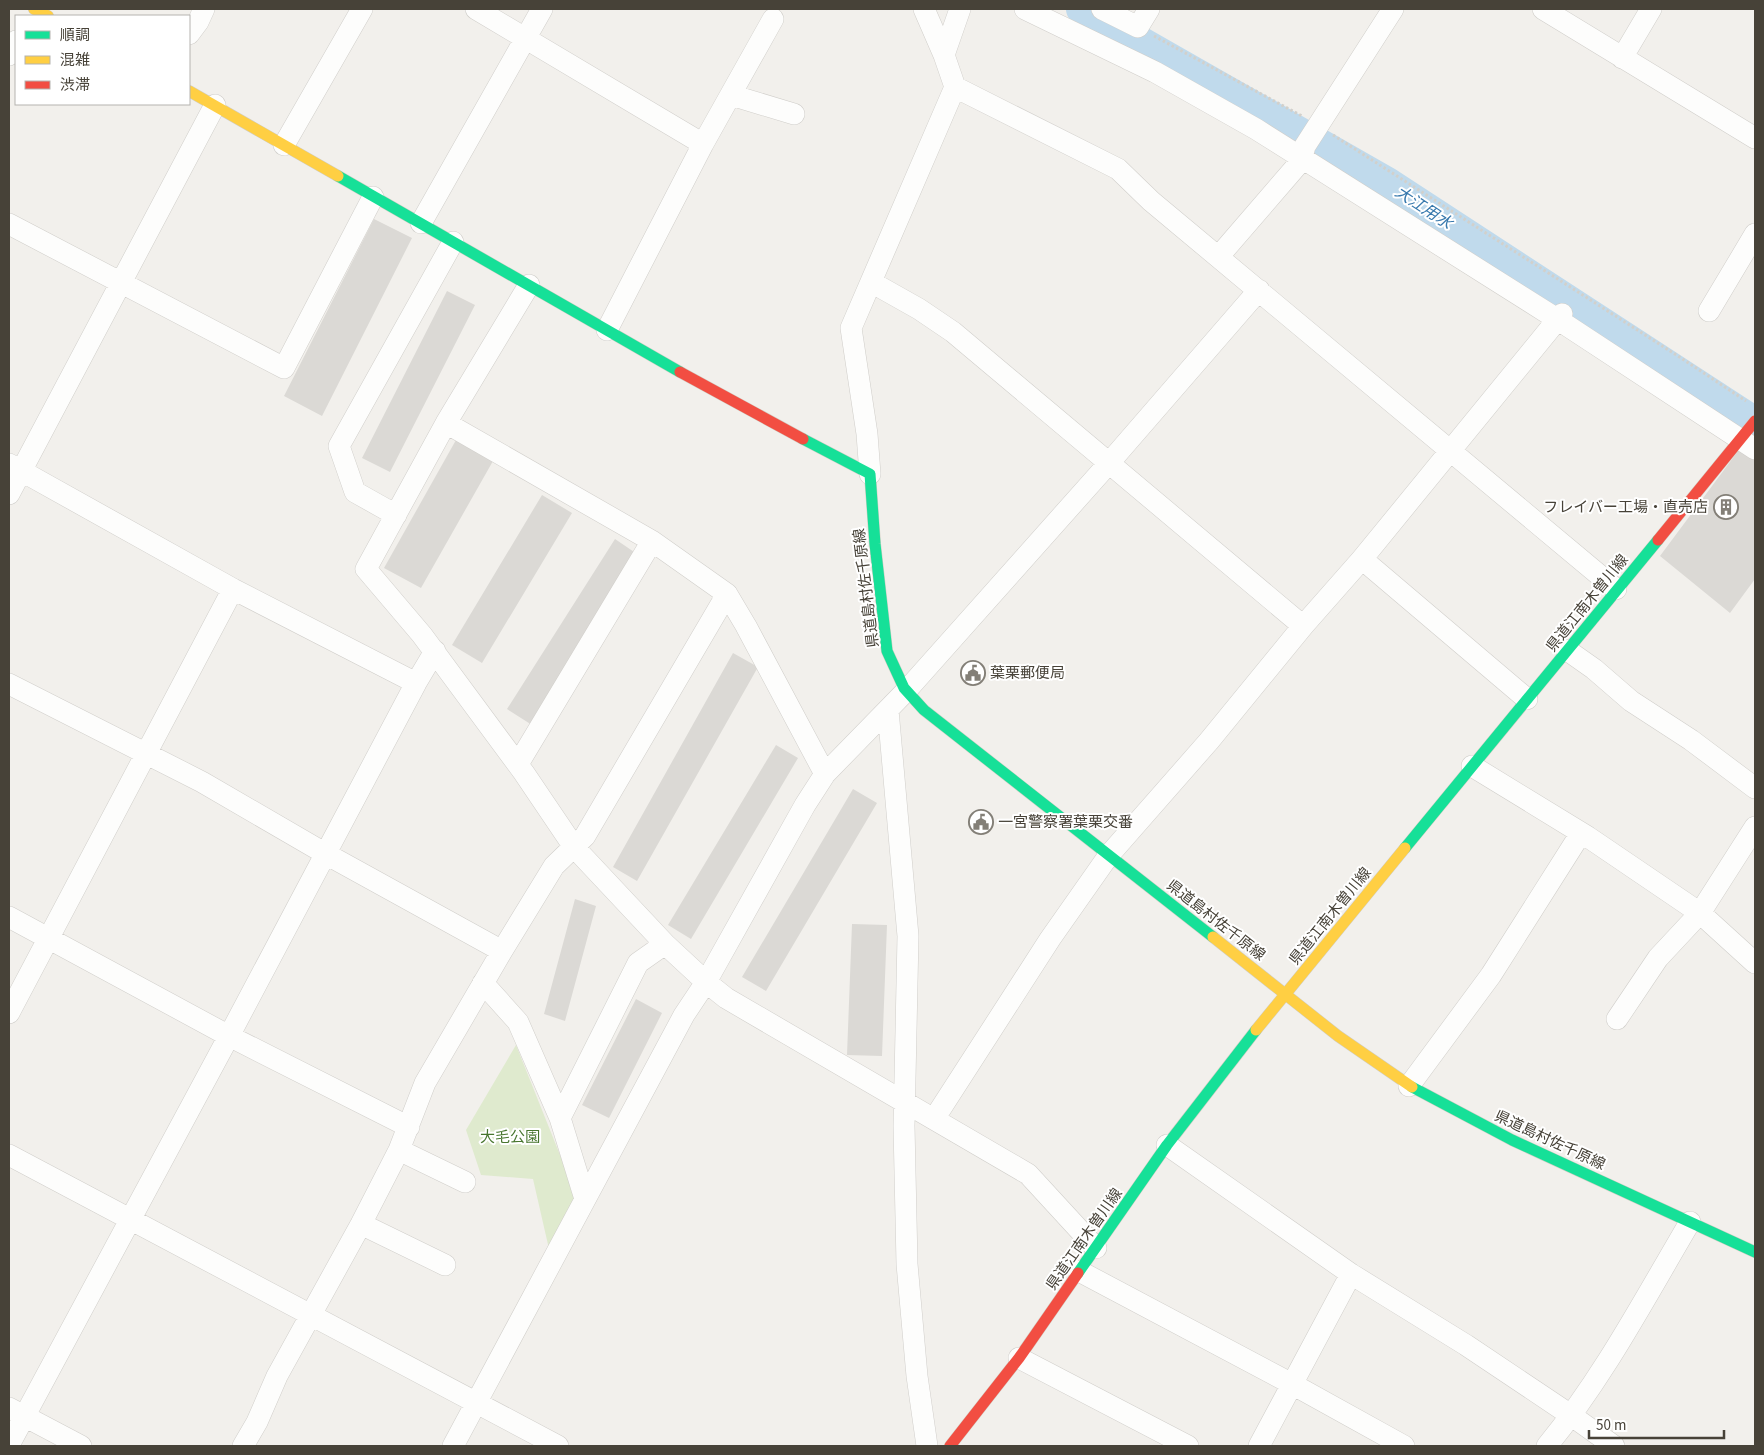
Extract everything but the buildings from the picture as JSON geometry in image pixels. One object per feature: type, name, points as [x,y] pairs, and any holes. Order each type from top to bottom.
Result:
[{"type":"main road","points":[[33,9],[46,15]]},
{"type":"main road","points":[[190,92],[729,400],[870,474]]},
{"type":"main road","name":"県道江南木曽川線","points":[[950,1446],[1019,1358],[1167,1145],[1285,993],[1616,590],[1748,444],[1755,421]]},
{"type":"main road","name":"県道島村佐千原線","points":[[870,474],[875,544],[888,651],[895,671],[906,691],[924,710],[1338,1036],[1409,1086],[1512,1140],[1755,1252]]},
{"type":"street","points":[[190,33],[204,9]]},
{"type":"street","points":[[284,145],[362,9]]},
{"type":"street","points":[[476,9],[703,144]]},
{"type":"street","points":[[421,223],[542,9]]},
{"type":"street","points":[[870,474],[867,434],[851,328],[955,87],[944,55],[924,9]]},
{"type":"street","points":[[944,55],[960,9]]},
{"type":"street","points":[[1025,9],[1179,86],[1310,140],[1560,317],[1748,444]]},
{"type":"street","points":[[1102,9],[1138,27],[1149,9]]},
{"type":"street","points":[[1219,256],[1310,140],[1393,9]]},
{"type":"street","points":[[1543,9],[1755,138]]},
{"type":"street","points":[[1622,58],[1652,9]]},
{"type":"street","points":[[607,330],[703,144],[773,19]]},
{"type":"street","points":[[9,55],[15,43]]},
{"type":"street","points":[[955,87],[1118,169],[1151,201],[1616,590]]},
{"type":"street","points":[[731,95],[794,114]]},
{"type":"street","points":[[9,494],[15,468],[121,283],[215,105]]},
{"type":"street","points":[[9,224],[284,368],[373,197]]},
{"type":"street","points":[[1709,311],[1755,234]]},
{"type":"street","points":[[396,516],[355,492],[339,446],[453,242]]},
{"type":"street","points":[[871,282],[919,309],[953,332],[1303,626]]},
{"type":"street","points":[[530,286],[446,423],[366,570],[435,651],[518,764],[574,847],[665,944],[706,982],[735,1002],[1028,1174],[1096,1248]]},
{"type":"street","points":[[453,1446],[684,1015],[706,982],[805,805],[826,774],[906,691],[1109,463],[1259,290]]},
{"type":"street","points":[[934,1119],[1050,939],[1109,855],[1209,741],[1303,626],[1362,559],[1560,317]]},
{"type":"street","points":[[446,423],[652,541],[726,594],[746,626],[826,774]]},
{"type":"street","points":[[15,468],[233,589],[416,682]]},
{"type":"street","points":[[518,764],[652,541]]},
{"type":"street","points":[[1362,559],[1527,699]]},
{"type":"street","points":[[9,1013],[233,589]]},
{"type":"street","points":[[243,1446],[257,1422],[277,1376],[361,1224],[399,1150],[425,1082],[554,866],[585,836],[726,594]]},
{"type":"street","points":[[1567,650],[1594,669],[1631,701],[1691,740],[1755,788]]},
{"type":"street","points":[[9,1445],[17,1412],[129,1220],[229,1036],[416,682],[435,651]]},
{"type":"street","points":[[9,684],[202,782],[326,854],[502,951]]},
{"type":"street","points":[[888,710],[908,936],[904,1100],[908,1264],[917,1376],[927,1446]]},
{"type":"street","points":[[1472,766],[1581,833],[1700,912],[1755,963]]},
{"type":"street","points":[[1617,1019],[1658,958],[1700,912],[1755,827]]},
{"type":"street","points":[[1409,1086],[1491,975],[1581,833]]},
{"type":"street","points":[[9,917],[229,1036],[409,1127]]},
{"type":"street","points":[[560,1118],[638,963],[665,944]]},
{"type":"street","points":[[483,983],[518,1022],[560,1118],[585,1200]]},
{"type":"street","points":[[1167,1145],[1351,1274],[1466,1345],[1614,1446]]},
{"type":"street","points":[[399,1150],[465,1182]]},
{"type":"street","points":[[9,1155],[558,1446]]},
{"type":"street","points":[[1547,1446],[1572,1416],[1690,1222]]},
{"type":"street","points":[[361,1224],[445,1265]]},
{"type":"street","points":[[1079,1271],[1404,1446]]},
{"type":"street","points":[[1259,1446],[1351,1274]]},
{"type":"street","points":[[1019,1358],[1188,1446]]},
{"type":"street","points":[[17,1412],[81,1446]]},
{"type":"path","points":[[1138,27],[1294,110],[1310,140],[1664,347],[1750,404]]},
{"type":"green space","name":"大毛公園","points":[[516,1045],[578,1200],[549,1249],[533,1179],[481,1175],[466,1130]]},
{"type":"waterway","name":"大江用水","points":[[1082,9],[1387,183],[1755,423]]},
{"type":"traffic: fast","points":[[338,176],[680,372]]},
{"type":"traffic: fast","points":[[803,439],[870,474],[875,544],[887,651],[904,688],[924,710],[1213,937]]},
{"type":"traffic: fast","points":[[1405,848],[1658,540]]},
{"type":"traffic: fast","points":[[1078,1273],[1167,1145],[1256,1030]]},
{"type":"traffic: fast","points":[[1412,1087],[1512,1140],[1755,1252]]},
{"type":"traffic: slow","points":[[34,9],[46,15]]},
{"type":"traffic: slow","points":[[190,92],[338,176]]},
{"type":"traffic: slow","points":[[1256,1030],[1405,848]]},
{"type":"traffic: slow","points":[[1213,937],[1338,1036],[1412,1087]]},
{"type":"traffic: jam","points":[[680,372],[803,439]]},
{"type":"traffic: jam","points":[[1658,540],[1755,421]]},
{"type":"traffic: jam","points":[[950,1446],[1019,1358],[1078,1273]]},
{"type":"place","name":"フレイバー工場・直売店","points":[[1726,507]]},
{"type":"place","name":"葉栗郵便局","points":[[973,673]]},
{"type":"place","name":"一宮警察署葉栗交番","points":[[981,822]]}]
